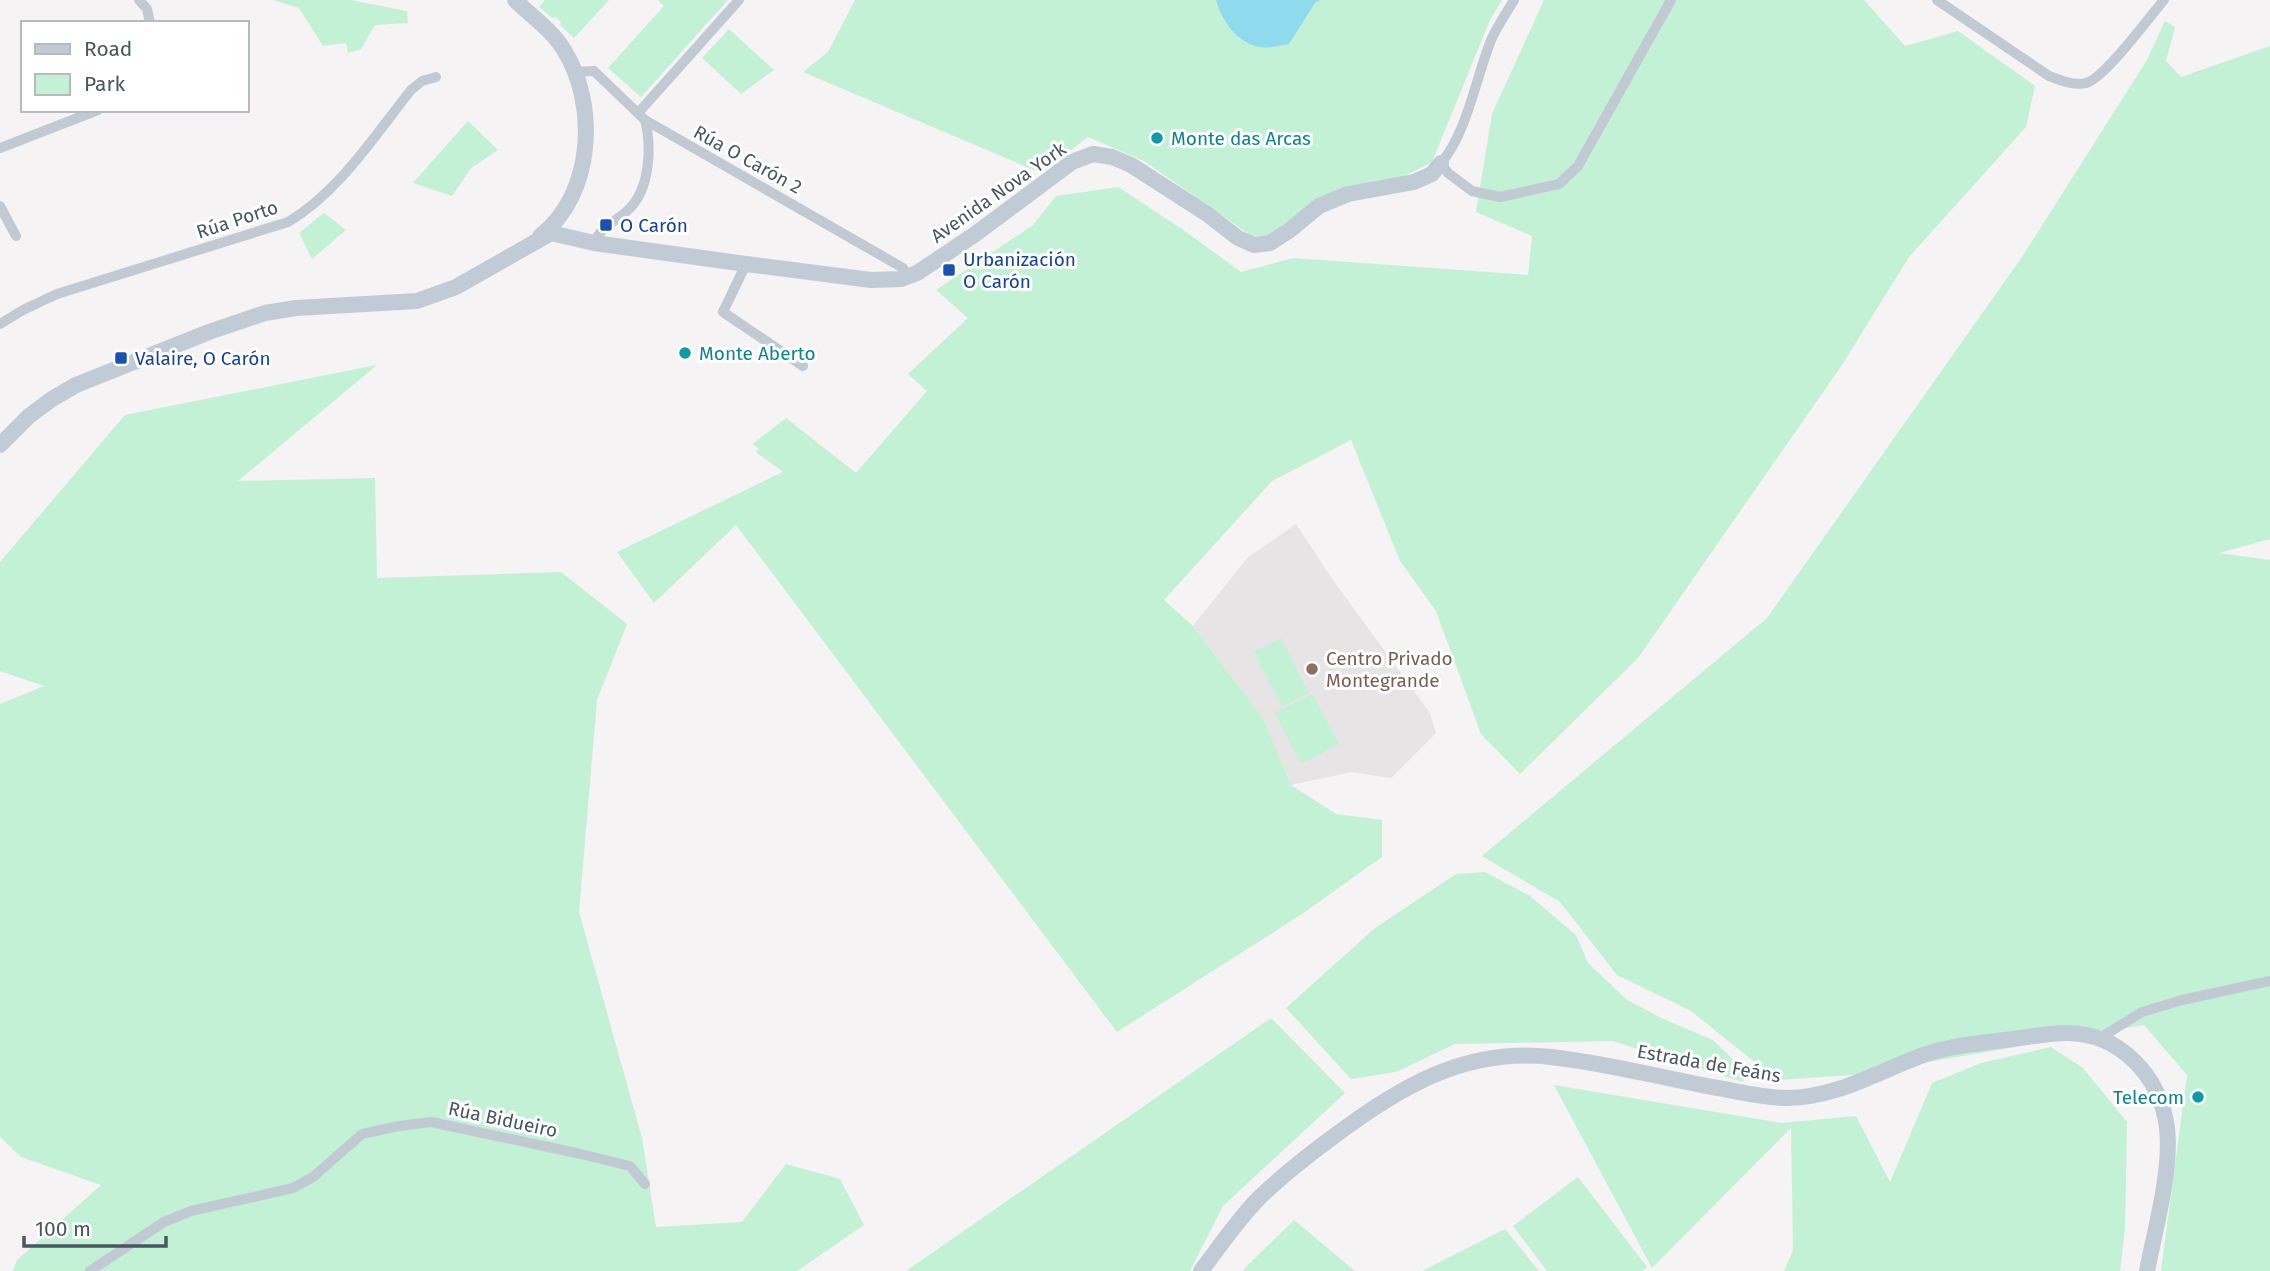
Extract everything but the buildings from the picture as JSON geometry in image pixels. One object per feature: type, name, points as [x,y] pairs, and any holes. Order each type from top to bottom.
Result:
[{"type":"street","points":[[139,0],[147,9],[150,21]]},
{"type":"street","points":[[515,0],[563,48],[580,82],[586,147],[583,168],[565,209],[551,231],[525,247]]},
{"type":"street","points":[[565,209],[566,219],[594,243],[598,233],[632,207],[640,192],[649,150],[642,116],[739,0]]},
{"type":"street","points":[[1514,0],[1493,36],[1450,153],[1441,163],[1448,173],[1472,191],[1500,197],[1559,184],[1578,166],[1671,0]]},
{"type":"street","points":[[1937,0],[2049,76],[2068,82],[2087,83],[2103,72],[2164,0]]},
{"type":"street","name":"Rúa O Carón 2","points":[[575,72],[594,71],[642,116],[903,268],[908,276]]},
{"type":"street","name":"Rúa Porto","points":[[0,324],[57,294],[288,222],[327,193],[411,90],[422,81],[436,77]]},
{"type":"street","points":[[0,148],[92,112]]},
{"type":"street","name":"Avenida Nova York","points":[[551,231],[594,243],[746,264],[871,280],[901,279],[917,273],[974,235],[1072,162],[1093,154],[1112,157],[1131,165],[1207,214],[1238,238],[1254,245],[1270,243],[1319,206],[1348,194],[1414,182],[1432,174],[1441,163]]},
{"type":"street","points":[[0,206],[16,236]]},
{"type":"street","points":[[551,231],[554,238],[565,245]]},
{"type":"street","name":"Avenida Nova York","points":[[0,445],[29,416],[52,398],[76,385],[209,332],[265,313],[296,308],[416,301],[456,287],[525,247],[594,243]]},
{"type":"street","points":[[746,264],[723,312],[803,366]]},
{"type":"street","points":[[2100,1038],[2142,1012],[2182,1000],[2270,981]]},
{"type":"street","name":"Estrada de Feáns","points":[[1201,1271],[1231,1229],[1258,1199],[1306,1157],[1371,1108],[1407,1086],[1444,1070],[1476,1061],[1549,1057],[1752,1094],[1788,1098],[1843,1088],[1953,1046],[2067,1032],[2100,1038],[2114,1044],[2143,1070],[2155,1087],[2167,1127],[2166,1168],[2147,1271]]},
{"type":"street","name":"Rúa Bidueiro","points":[[90,1271],[164,1222],[191,1211],[293,1188],[313,1177],[362,1134],[399,1126],[431,1122],[581,1154],[630,1166],[645,1184]]},
{"type":"shaded area","name":"Centro Privado Montegrande","points":[[1296,524],[1333,580],[1430,713],[1436,733],[1391,778],[1352,772],[1291,785],[1263,718],[1193,626],[1248,557]]},
{"type":"green space","points":[[273,0],[350,0],[407,11],[408,23],[375,25],[361,49],[348,53],[346,43],[323,46],[299,8]]},
{"type":"green space","points":[[545,0],[609,0],[574,38],[560,25],[561,22],[556,17],[552,18],[539,7]]},
{"type":"green space","points":[[658,0],[728,0],[641,97],[608,68],[664,6]]},
{"type":"green space","points":[[855,0],[1502,0],[1490,20],[1432,162],[1403,177],[1373,181],[1321,197],[1267,237],[1250,235],[1144,161],[1088,137],[1041,173],[803,72],[828,52]]},
{"type":"green space","points":[[1544,0],[1864,0],[1905,46],[1958,31],[2035,86],[2026,127],[1909,257],[1842,365],[1638,658],[1520,774],[1481,734],[1436,611],[1400,561],[1351,440],[1272,481],[1164,600],[1193,626],[1263,718],[1291,785],[1336,814],[1382,820],[1382,857],[1302,914],[1117,1032],[736,525],[654,603],[617,552],[783,472],[756,452],[759,449],[753,444],[786,418],[856,473],[927,391],[908,374],[968,318],[936,290],[1033,225],[1056,196],[1118,187],[1241,272],[1293,258],[1528,275],[1532,236],[1476,212],[1492,114]]},
{"type":"green space","points":[[2165,21],[2175,27],[2166,61],[2181,77],[2270,46],[2270,539],[2219,553],[2270,560],[2270,1271],[2161,1271],[2187,1075],[2144,1025],[1852,1075],[1777,1080],[1691,1011],[1617,975],[1560,902],[1482,856],[1767,618],[2022,257],[2147,60]]},
{"type":"green space","points":[[729,29],[774,70],[741,94],[702,58]]},
{"type":"green space","points":[[468,121],[498,150],[471,168],[452,196],[413,183]]},
{"type":"green space","points":[[324,213],[346,230],[312,259],[299,233]]},
{"type":"green space","points":[[377,365],[238,481],[375,478],[377,578],[561,572],[627,624],[597,700],[579,912],[642,1138],[656,1227],[742,1222],[786,1164],[840,1179],[864,1225],[797,1271],[13,1271],[17,1260],[101,1185],[21,1157],[0,1137],[0,704],[44,686],[0,671],[0,562],[125,415]]},
{"type":"green space","points":[[1281,638],[1309,693],[1282,707],[1254,652]]},
{"type":"green space","points":[[1312,694],[1339,744],[1301,764],[1275,713]]},
{"type":"green space","points":[[1485,872],[1530,896],[1576,935],[1588,963],[1626,999],[1661,1018],[1713,1040],[1746,1072],[1743,1082],[1612,1041],[1455,1044],[1396,1072],[1351,1079],[1286,1008],[1375,928],[1456,874]]},
{"type":"green space","points":[[1271,1018],[1345,1093],[1223,1206],[1190,1271],[906,1271]]},
{"type":"green space","points":[[2051,1047],[2083,1068],[2127,1122],[2125,1229],[2120,1271],[1784,1271],[1793,1250],[1791,1128],[1652,1268],[1554,1085],[1781,1123],[1856,1116],[1890,1182],[1932,1083],[1981,1063]]},
{"type":"green space","points":[[1578,1177],[1647,1267],[1642,1271],[1547,1271],[1513,1226]]},
{"type":"green space","points":[[1294,1220],[1355,1271],[1242,1271]]},
{"type":"green space","points":[[1505,1229],[1539,1271],[1422,1271]]},
{"type":"water","points":[[1216,0],[1320,0],[1315,3],[1289,44],[1268,48],[1252,45],[1238,36],[1222,16]]},
{"type":"place","name":"Monte das Arcas","points":[[1157,138]]},
{"type":"place","name":"O Carón","points":[[606,225]]},
{"type":"place","name":"Urbanización O Carón","points":[[949,270]]},
{"type":"place","name":"Monte Aberto","points":[[685,353]]},
{"type":"place","name":"Valaire, O Carón","points":[[121,358]]},
{"type":"place","name":"Centro Privado Montegrande","points":[[1312,669]]},
{"type":"place","name":"Telecom","points":[[2198,1097]]}]
